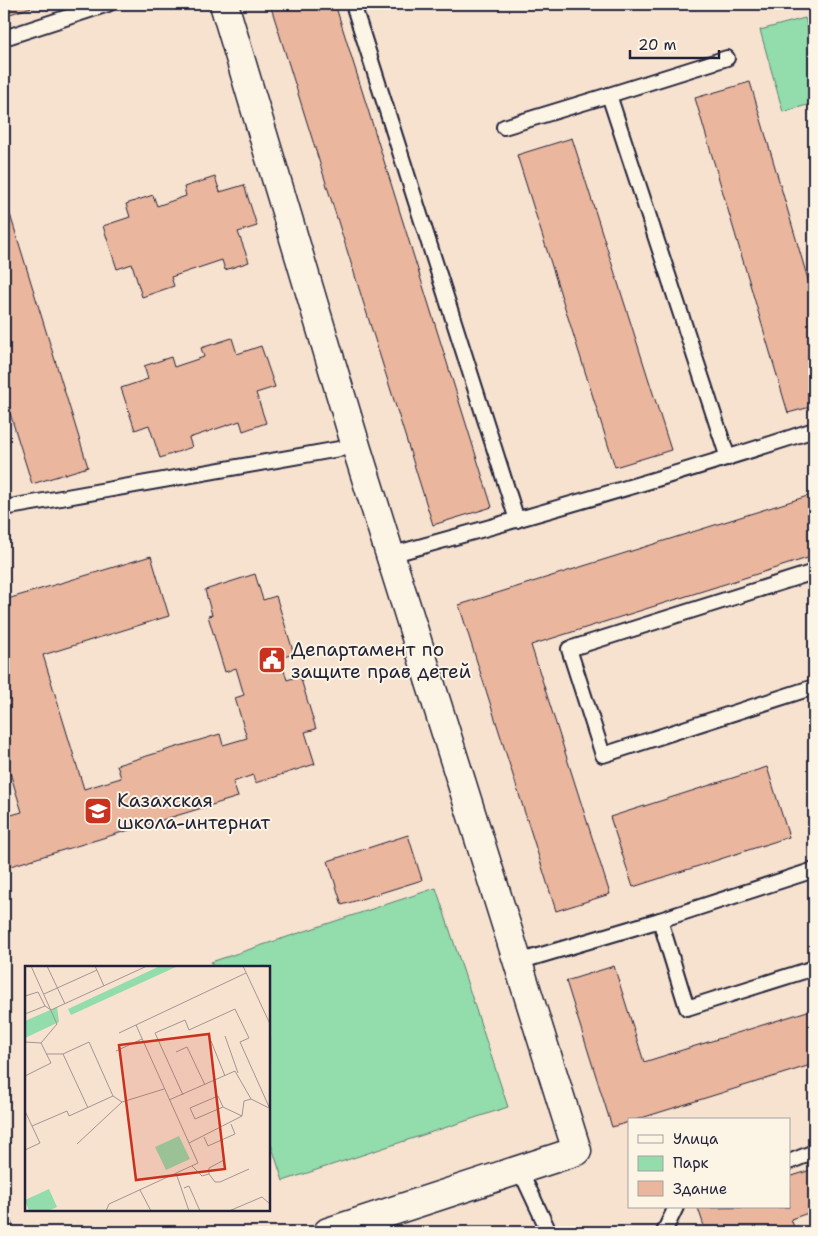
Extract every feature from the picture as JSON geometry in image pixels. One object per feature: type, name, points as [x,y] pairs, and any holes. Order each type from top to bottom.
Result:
[{"type":"street","points":[[224,4],[356,446],[577,1151],[520,1170],[374,1225],[328,1232]]},
{"type":"lane","points":[[4,38],[108,4]]},
{"type":"lane","points":[[353,4],[517,520]]},
{"type":"lane","points":[[504,127],[727,58]]},
{"type":"lane","points":[[609,94],[728,458]]},
{"type":"lane","points":[[390,555],[728,458],[814,430]]},
{"type":"lane","points":[[4,508],[356,446]]},
{"type":"lane","points":[[814,572],[570,650],[603,755],[814,687]]},
{"type":"lane","points":[[518,962],[660,920],[814,870]]},
{"type":"lane","points":[[660,920],[687,1008],[814,968]]},
{"type":"lane","points":[[790,1162],[814,1152]]},
{"type":"lane","points":[[520,1170],[549,1232]]},
{"type":"lane","points":[[664,1232],[676,1208]]},
{"type":"green space","points":[[805,18],[814,53],[814,103],[783,112],[760,30]]},
{"type":"green space","points":[[436,888],[508,1107],[283,1181],[270,1141],[270,966],[213,966],[211,962]]},
{"type":"building","points":[[4,4],[41,4],[4,16]]},
{"type":"building","points":[[270,4],[335,4],[492,507],[433,525]]},
{"type":"building","points":[[750,82],[814,300],[814,406],[788,413],[695,98]]},
{"type":"building","points":[[572,138],[671,450],[615,467],[517,155]]},
{"type":"building","points":[[215,177],[220,192],[244,185],[257,226],[238,232],[249,262],[225,270],[222,260],[171,277],[174,286],[142,297],[132,264],[117,269],[103,226],[130,217],[126,204],[153,195],[157,206],[186,196],[184,187]]},
{"type":"building","points":[[4,195],[88,467],[32,484],[4,394]]},
{"type":"building","points":[[232,338],[237,354],[261,346],[275,387],[256,393],[266,423],[243,431],[240,421],[189,438],[192,447],[160,458],[149,425],[135,430],[121,388],[148,379],[144,366],[171,357],[174,367],[204,357],[201,348]]},
{"type":"building","points":[[814,494],[814,556],[531,645],[610,894],[556,911],[459,605]]},
{"type":"building","points":[[151,556],[169,616],[43,655],[84,789],[121,778],[117,765],[220,734],[223,745],[247,738],[235,698],[244,695],[236,668],[225,672],[208,616],[212,615],[205,590],[255,574],[263,600],[276,596],[294,654],[280,658],[287,680],[300,676],[316,729],[305,732],[315,764],[255,783],[253,775],[233,782],[238,797],[4,868],[4,817],[22,812],[4,753],[4,600]]},
{"type":"building","points":[[767,767],[789,837],[633,887],[610,817]]},
{"type":"building","points":[[408,835],[422,880],[342,905],[328,861]]},
{"type":"building","points":[[614,966],[644,1062],[814,1009],[814,1064],[641,1118],[628,1118],[628,1122],[612,1127],[566,981]]},
{"type":"building","points":[[814,1169],[814,1211],[791,1219],[796,1232],[706,1232],[698,1208],[790,1208],[790,1177]]},
{"type":"building","points":[[10,1218],[14,1232],[4,1232],[4,1220]]},
{"type":"place","name":"Департамент по защите прав детей","points":[[272,660]]},
{"type":"place","name":"Казахская школа-интернат","points":[[98,811]]}]
